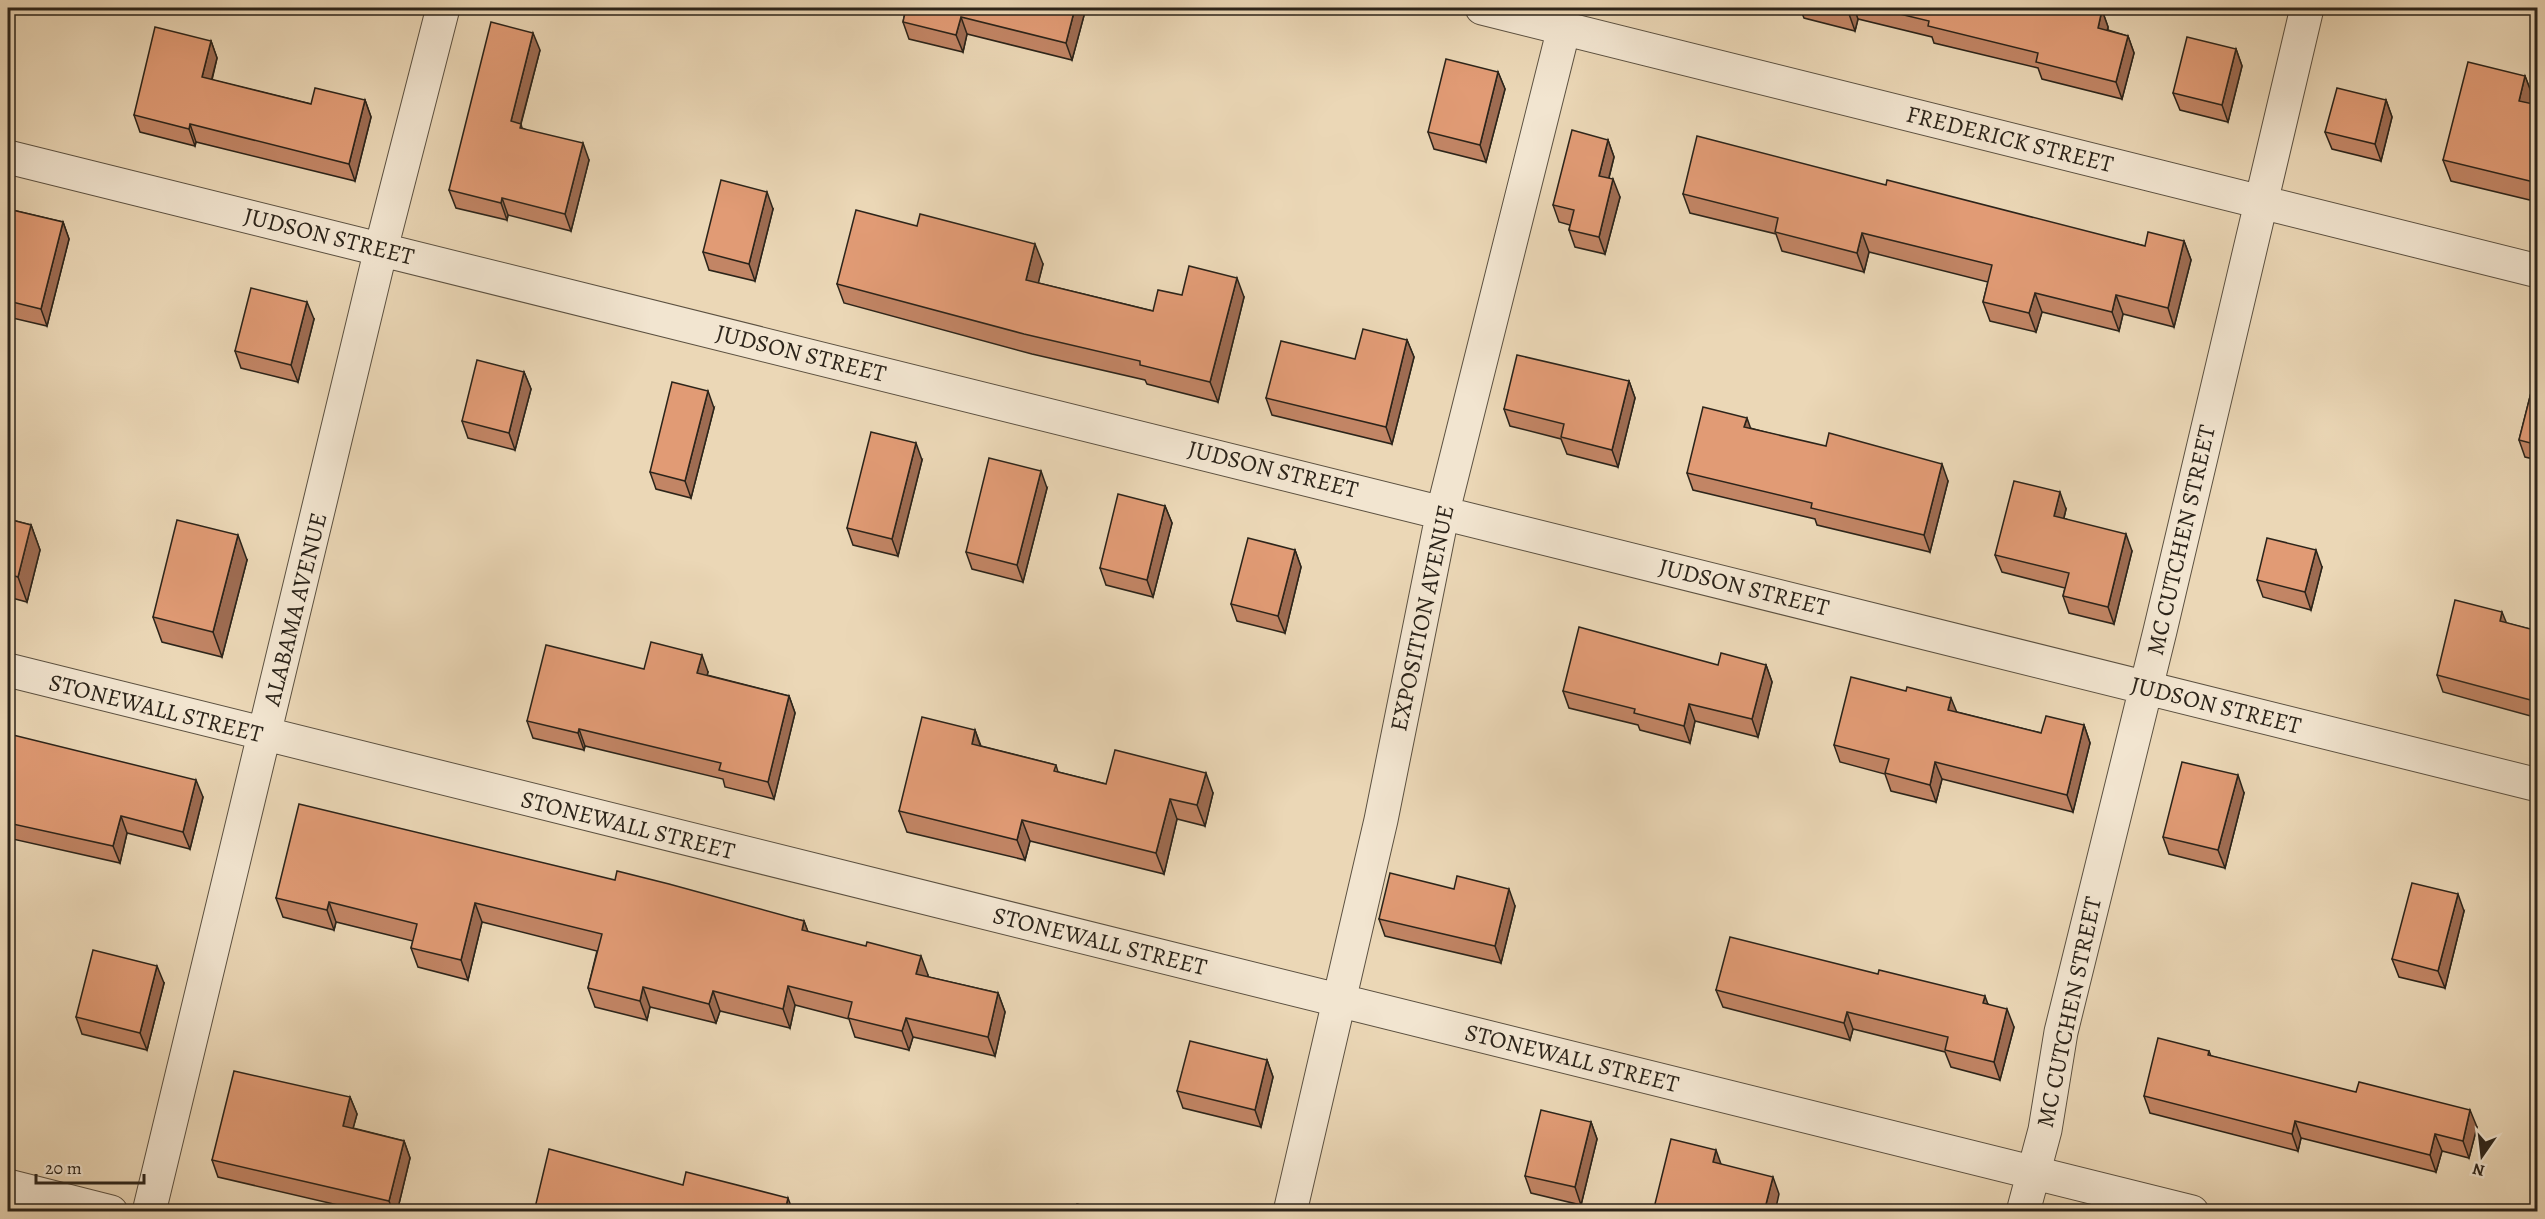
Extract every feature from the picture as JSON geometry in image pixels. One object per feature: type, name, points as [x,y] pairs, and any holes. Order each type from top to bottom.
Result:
[{"type":"street","name":"ALABAMA AVENUE","points":[[149,1212],[381,249],[443,8]]},
{"type":"street","name":"FREDERICK STREET","points":[[1482,8],[2538,272]]},
{"type":"street","name":"MC CUTCHEN STREET","points":[[2023,1212],[2045,1130],[2061,1032],[2307,8]]},
{"type":"street","name":"EXPOSITION AVENUE","points":[[1290,1212],[1381,820],[1443,512],[1564,28]]},
{"type":"street","name":"JUDSON STREET","points":[[8,157],[2538,785]]},
{"type":"street","name":"STONEWALL STREET","points":[[8,670],[2192,1212]]},
{"type":"street","points":[[8,1186],[111,1212]]},
{"type":"building","points":[[906,8],[1075,8],[1066,43],[961,17],[956,35],[903,22]]},
{"type":"building","points":[[1823,8],[1850,8],[1849,14]]},
{"type":"building","points":[[1875,8],[2094,8],[2102,10],[2098,28],[2128,36],[2116,82],[2036,62],[2038,53],[1928,26],[1929,21]]},
{"type":"building","points":[[491,22],[533,33],[511,121],[521,124],[520,128],[583,143],[565,214],[502,198],[501,203],[449,190]]},
{"type":"building","points":[[155,27],[211,41],[202,77],[311,104],[315,88],[365,100],[349,164],[190,124],[189,129],[134,115]]},
{"type":"building","points":[[2187,37],[2236,49],[2222,105],[2173,93]]},
{"type":"building","points":[[1446,59],[1498,72],[1480,145],[1428,132]]},
{"type":"building","points":[[2468,62],[2525,76],[2519,101],[2538,105],[2538,183],[2443,160]]},
{"type":"building","points":[[2337,88],[2386,100],[2375,144],[2325,132]]},
{"type":"building","points":[[1572,130],[1608,140],[1599,176],[1613,179],[1599,237],[1569,230],[1574,210],[1553,205]]},
{"type":"building","points":[[1697,136],[1886,185],[1887,180],[2145,246],[2148,232],[2184,241],[2168,308],[2116,295],[2112,312],[2035,293],[2029,313],[1983,302],[1992,265],[1862,233],[1857,253],[1775,232],[1778,218],[1683,194]]},
{"type":"building","points":[[721,180],[767,192],[749,264],[703,252]]},
{"type":"building","points":[[8,209],[63,222],[41,309],[8,301]]},
{"type":"building","points":[[856,210],[917,226],[920,214],[1035,244],[1026,280],[1153,311],[1158,290],[1182,295],[1189,266],[1237,278],[1210,382],[1140,365],[1140,361],[1024,334],[837,284]]},
{"type":"building","points":[[251,288],[307,302],[291,365],[235,351]]},
{"type":"building","points":[[1363,329],[1407,340],[1386,427],[1266,398],[1281,341],[1355,359]]},
{"type":"building","points":[[1517,355],[1629,381],[1612,450],[1561,437],[1564,424],[1504,409]]},
{"type":"building","points":[[477,360],[524,372],[509,433],[462,421]]},
{"type":"building","points":[[2538,365],[2538,445],[2519,440]]},
{"type":"building","points":[[672,382],[708,391],[685,481],[650,472]]},
{"type":"building","points":[[1703,407],[1747,418],[1744,427],[1826,446],[1829,433],[1942,464],[1924,535],[1811,508],[1812,503],[1687,473]]},
{"type":"building","points":[[871,432],[916,443],[892,539],[847,528]]},
{"type":"building","points":[[989,458],[1041,471],[1017,565],[966,552]]},
{"type":"building","points":[[2014,481],[2060,492],[2054,516],[2126,534],[2108,607],[2063,596],[2069,573],[1995,555]]},
{"type":"building","points":[[1118,494],[1165,506],[1147,580],[1100,568]]},
{"type":"building","points":[[8,519],[31,525],[18,577],[8,574]]},
{"type":"building","points":[[177,520],[238,535],[213,632],[153,617]]},
{"type":"building","points":[[1248,538],[1295,550],[1278,616],[1231,604]]},
{"type":"building","points":[[2267,538],[2316,550],[2305,592],[2257,580]]},
{"type":"building","points":[[2455,600],[2502,612],[2500,621],[2538,631],[2538,702],[2437,675]]},
{"type":"building","points":[[1579,627],[1718,665],[1721,653],[1766,665],[1752,719],[1689,704],[1684,726],[1634,713],[1635,709],[1563,691]]},
{"type":"building","points":[[651,642],[702,655],[697,673],[789,696],[768,782],[719,770],[721,763],[579,729],[578,733],[527,721],[546,645],[644,669]]},
{"type":"building","points":[[1851,677],[1906,691],[1907,687],[1951,698],[1948,710],[2041,733],[2046,716],[2084,725],[2067,795],[1935,762],[1930,785],[1885,773],[1889,759],[1834,745]]},
{"type":"building","points":[[922,717],[975,730],[972,744],[1056,765],[1054,771],[1106,784],[1115,750],[1206,773],[1197,805],[1170,799],[1156,853],[1022,820],[1017,840],[899,811]]},
{"type":"building","points":[[13,735],[196,780],[183,832],[121,816],[113,846],[8,823],[8,756]]},
{"type":"building","points":[[2182,762],[2238,775],[2218,850],[2163,837]]},
{"type":"building","points":[[299,804],[615,880],[617,871],[804,921],[802,930],[866,946],[867,942],[921,956],[916,974],[998,993],[988,1037],[906,1018],[902,1031],[848,1018],[852,1002],[788,986],[783,1009],[713,991],[709,1004],[643,987],[640,1001],[588,988],[602,934],[475,903],[461,960],[411,948],[417,924],[329,902],[327,910],[276,898]]},
{"type":"building","points":[[1390,873],[1454,889],[1457,876],[1509,889],[1495,946],[1379,919]]},
{"type":"building","points":[[2412,883],[2458,894],[2438,971],[2392,959]]},
{"type":"building","points":[[1730,937],[1878,974],[1879,970],[1985,996],[1983,1003],[2007,1009],[1994,1062],[1945,1050],[1948,1037],[1847,1012],[1844,1023],[1716,990]]},
{"type":"building","points":[[93,950],[157,966],[140,1033],[76,1017]]},
{"type":"building","points":[[2158,1038],[2209,1051],[2208,1055],[2356,1092],[2359,1082],[2470,1110],[2463,1141],[2435,1134],[2430,1155],[2295,1121],[2292,1134],[2144,1096]]},
{"type":"building","points":[[1190,1041],[1267,1060],[1255,1110],[1177,1091]]},
{"type":"building","points":[[234,1071],[350,1097],[343,1126],[404,1141],[389,1201],[212,1160]]},
{"type":"building","points":[[1541,1110],[1591,1122],[1575,1187],[1525,1176]]},
{"type":"building","points":[[1671,1139],[1716,1150],[1713,1162],[1773,1177],[1764,1212],[1653,1212]]},
{"type":"building","points":[[549,1149],[683,1185],[686,1172],[788,1198],[785,1211],[789,1212],[534,1212]]},
{"type":"building","points":[[1077,1204],[1106,1212],[1075,1212]]}]
